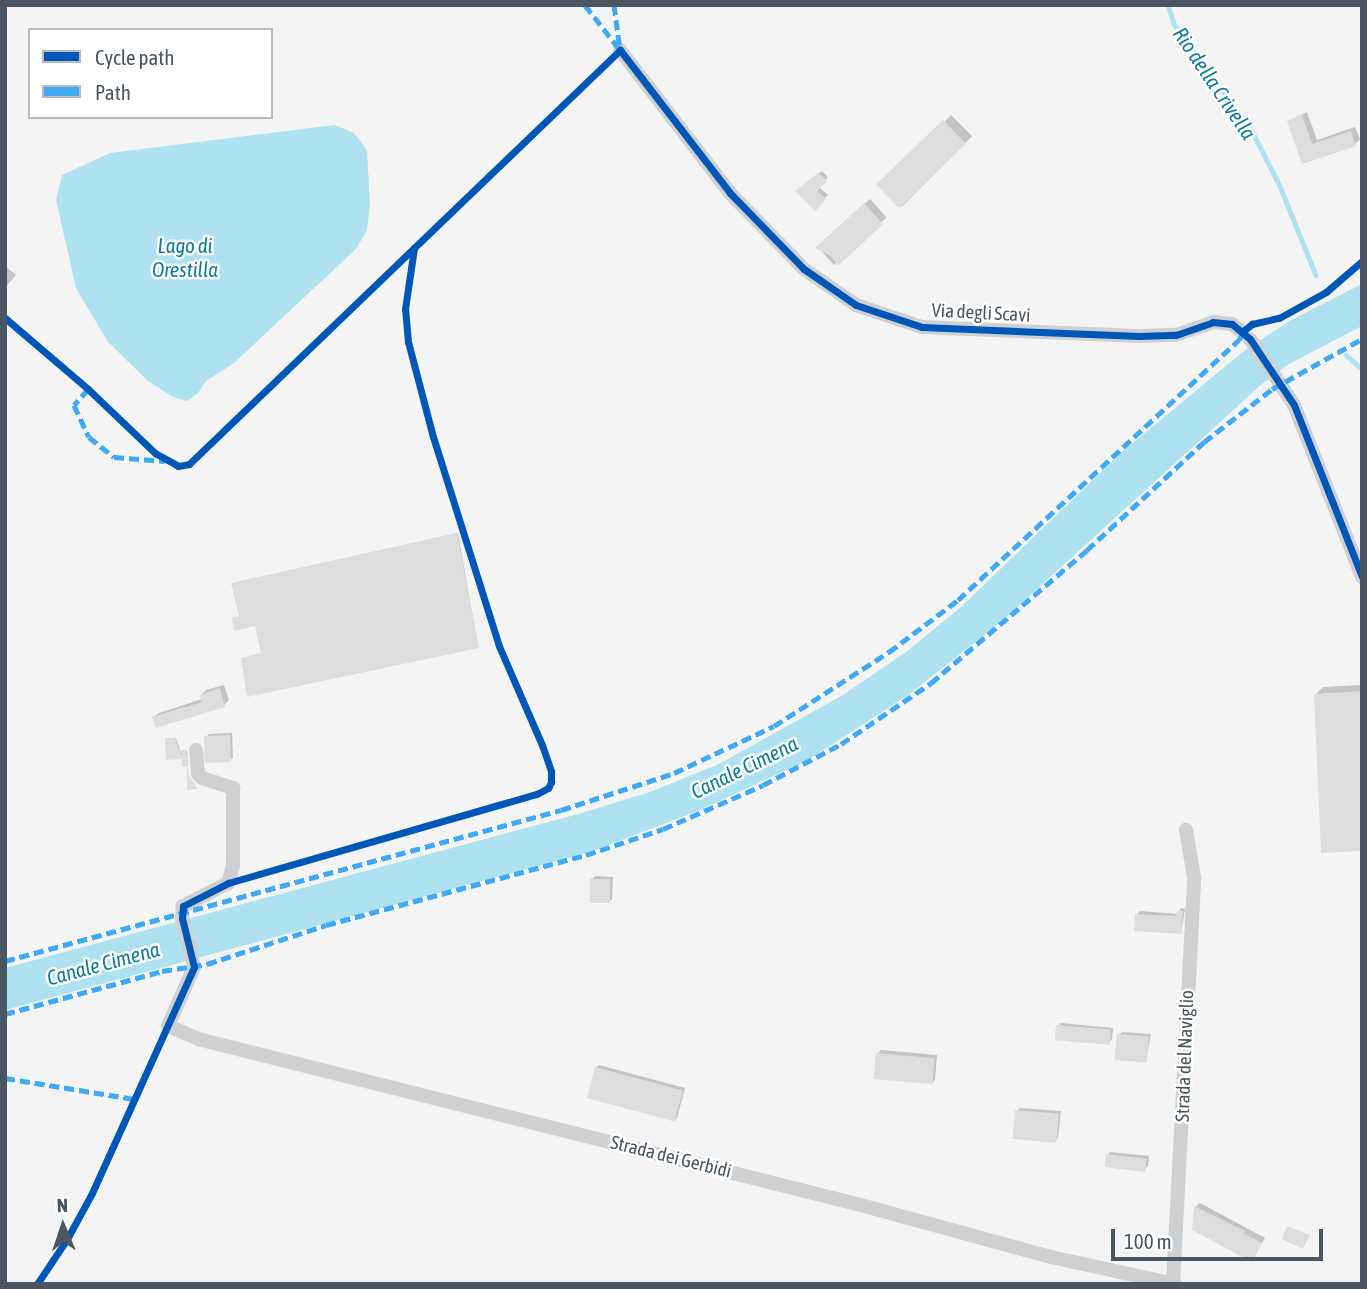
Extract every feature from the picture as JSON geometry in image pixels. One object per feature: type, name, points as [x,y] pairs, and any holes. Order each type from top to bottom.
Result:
[{"type":"street","name":"Via degli Scavi","points":[[620,50],[730,193],[804,270],[856,304],[922,327],[1139,336],[1176,335],[1213,322],[1232,324],[1246,336],[1294,405],[1362,577]]},
{"type":"street","name":"Strada dei Gerbidi","points":[[196,750],[198,774],[202,778],[233,788],[233,866],[228,883],[183,906],[182,918],[194,967],[168,1026],[198,1040],[857,1204],[1052,1257],[1174,1284]]},
{"type":"street","name":"Strada del Naviglio","points":[[1174,1284],[1194,877],[1186,830]]},
{"type":"water","name":"Lago di Orestilla","points":[[335,125],[354,133],[367,150],[370,205],[367,230],[356,249],[234,363],[206,381],[198,393],[187,401],[173,397],[148,381],[108,342],[76,288],[56,200],[62,175],[110,153]]},
{"type":"water","name":"Canale Cimena","points":[[1362,284],[1362,326],[1289,364],[1263,383],[1003,620],[908,695],[808,760],[700,810],[590,852],[5,1010],[5,968],[578,814],[650,792],[719,764],[843,695],[906,652],[961,607],[1123,451],[1244,351],[1291,320]]},
{"type":"building","points":[[1302,115],[1312,144],[1351,131],[1356,146],[1302,164],[1287,121]]},
{"type":"building","points":[[943,120],[966,144],[899,208],[876,185]]},
{"type":"building","points":[[818,173],[827,181],[817,191],[826,199],[815,211],[795,191]]},
{"type":"building","points":[[864,203],[883,224],[839,265],[829,255],[815,248]]},
{"type":"building","points":[[457,533],[479,648],[247,697],[241,658],[261,653],[255,626],[234,631],[232,617],[239,616],[231,583]]},
{"type":"building","points":[[220,688],[225,707],[156,728],[152,717],[202,702],[199,695]]},
{"type":"building","points":[[1362,691],[1362,851],[1321,853],[1314,694]]},
{"type":"building","points":[[230,735],[231,762],[205,763],[204,736]]},
{"type":"building","points":[[165,738],[175,738],[182,758],[181,750],[186,750],[189,776],[198,789],[187,790],[187,767],[182,767],[182,759],[166,760]]},
{"type":"building","points":[[590,879],[610,879],[610,903],[590,903]]},
{"type":"building","points":[[1177,911],[1183,911],[1181,934],[1134,931],[1135,914],[1176,916]]},
{"type":"building","points":[[1056,1025],[1111,1030],[1109,1045],[1055,1040]]},
{"type":"building","points":[[1117,1034],[1149,1037],[1147,1063],[1115,1060]]},
{"type":"building","points":[[876,1053],[935,1058],[933,1084],[874,1079]]},
{"type":"building","points":[[595,1067],[683,1091],[675,1121],[587,1098]]},
{"type":"building","points":[[1015,1110],[1059,1114],[1056,1143],[1012,1139]]},
{"type":"building","points":[[1106,1154],[1147,1159],[1145,1172],[1104,1167]]},
{"type":"building","points":[[1194,1206],[1245,1231],[1243,1233],[1262,1243],[1252,1262],[1192,1230]]},
{"type":"building","points":[[1287,1226],[1310,1235],[1303,1249],[1282,1239]]},
{"type":"waterway","name":"Rio della Crivella","points":[[1168,5],[1174,24],[1252,131],[1280,186],[1316,275]]},
{"type":"waterway","name":"Rio della Crivella","points":[[1346,355],[1362,369]]},
{"type":"marked path","points":[[585,5],[620,50]]},
{"type":"marked path","points":[[614,5],[620,50]]},
{"type":"marked path","points":[[5,961],[561,810],[674,773],[774,726],[889,652],[958,600],[1239,340],[1246,329]]},
{"type":"marked path","points":[[5,1014],[162,971],[207,964],[326,925],[586,855],[663,829],[763,785],[841,744],[931,683],[1087,550],[1204,442],[1272,389],[1362,339]]},
{"type":"marked path","points":[[88,389],[74,405],[89,437],[114,457],[165,461]]},
{"type":"marked path","points":[[5,1078],[134,1099]]},
{"type":"cycle path","points":[[5,318],[88,389],[155,453],[178,466],[189,464],[620,50],[730,193],[804,269],[856,305],[922,327],[1139,336],[1176,335],[1213,322],[1232,324],[1250,339],[1294,405],[1362,577]]},
{"type":"cycle path","points":[[37,1284],[67,1239],[92,1193],[194,967],[182,918],[183,906],[228,883],[537,794],[548,788],[551,782],[551,771],[542,745],[499,646],[433,437],[408,342],[405,309],[414,248]]},
{"type":"cycle path","points":[[1242,332],[1252,324],[1279,318],[1326,292],[1362,261]]}]
